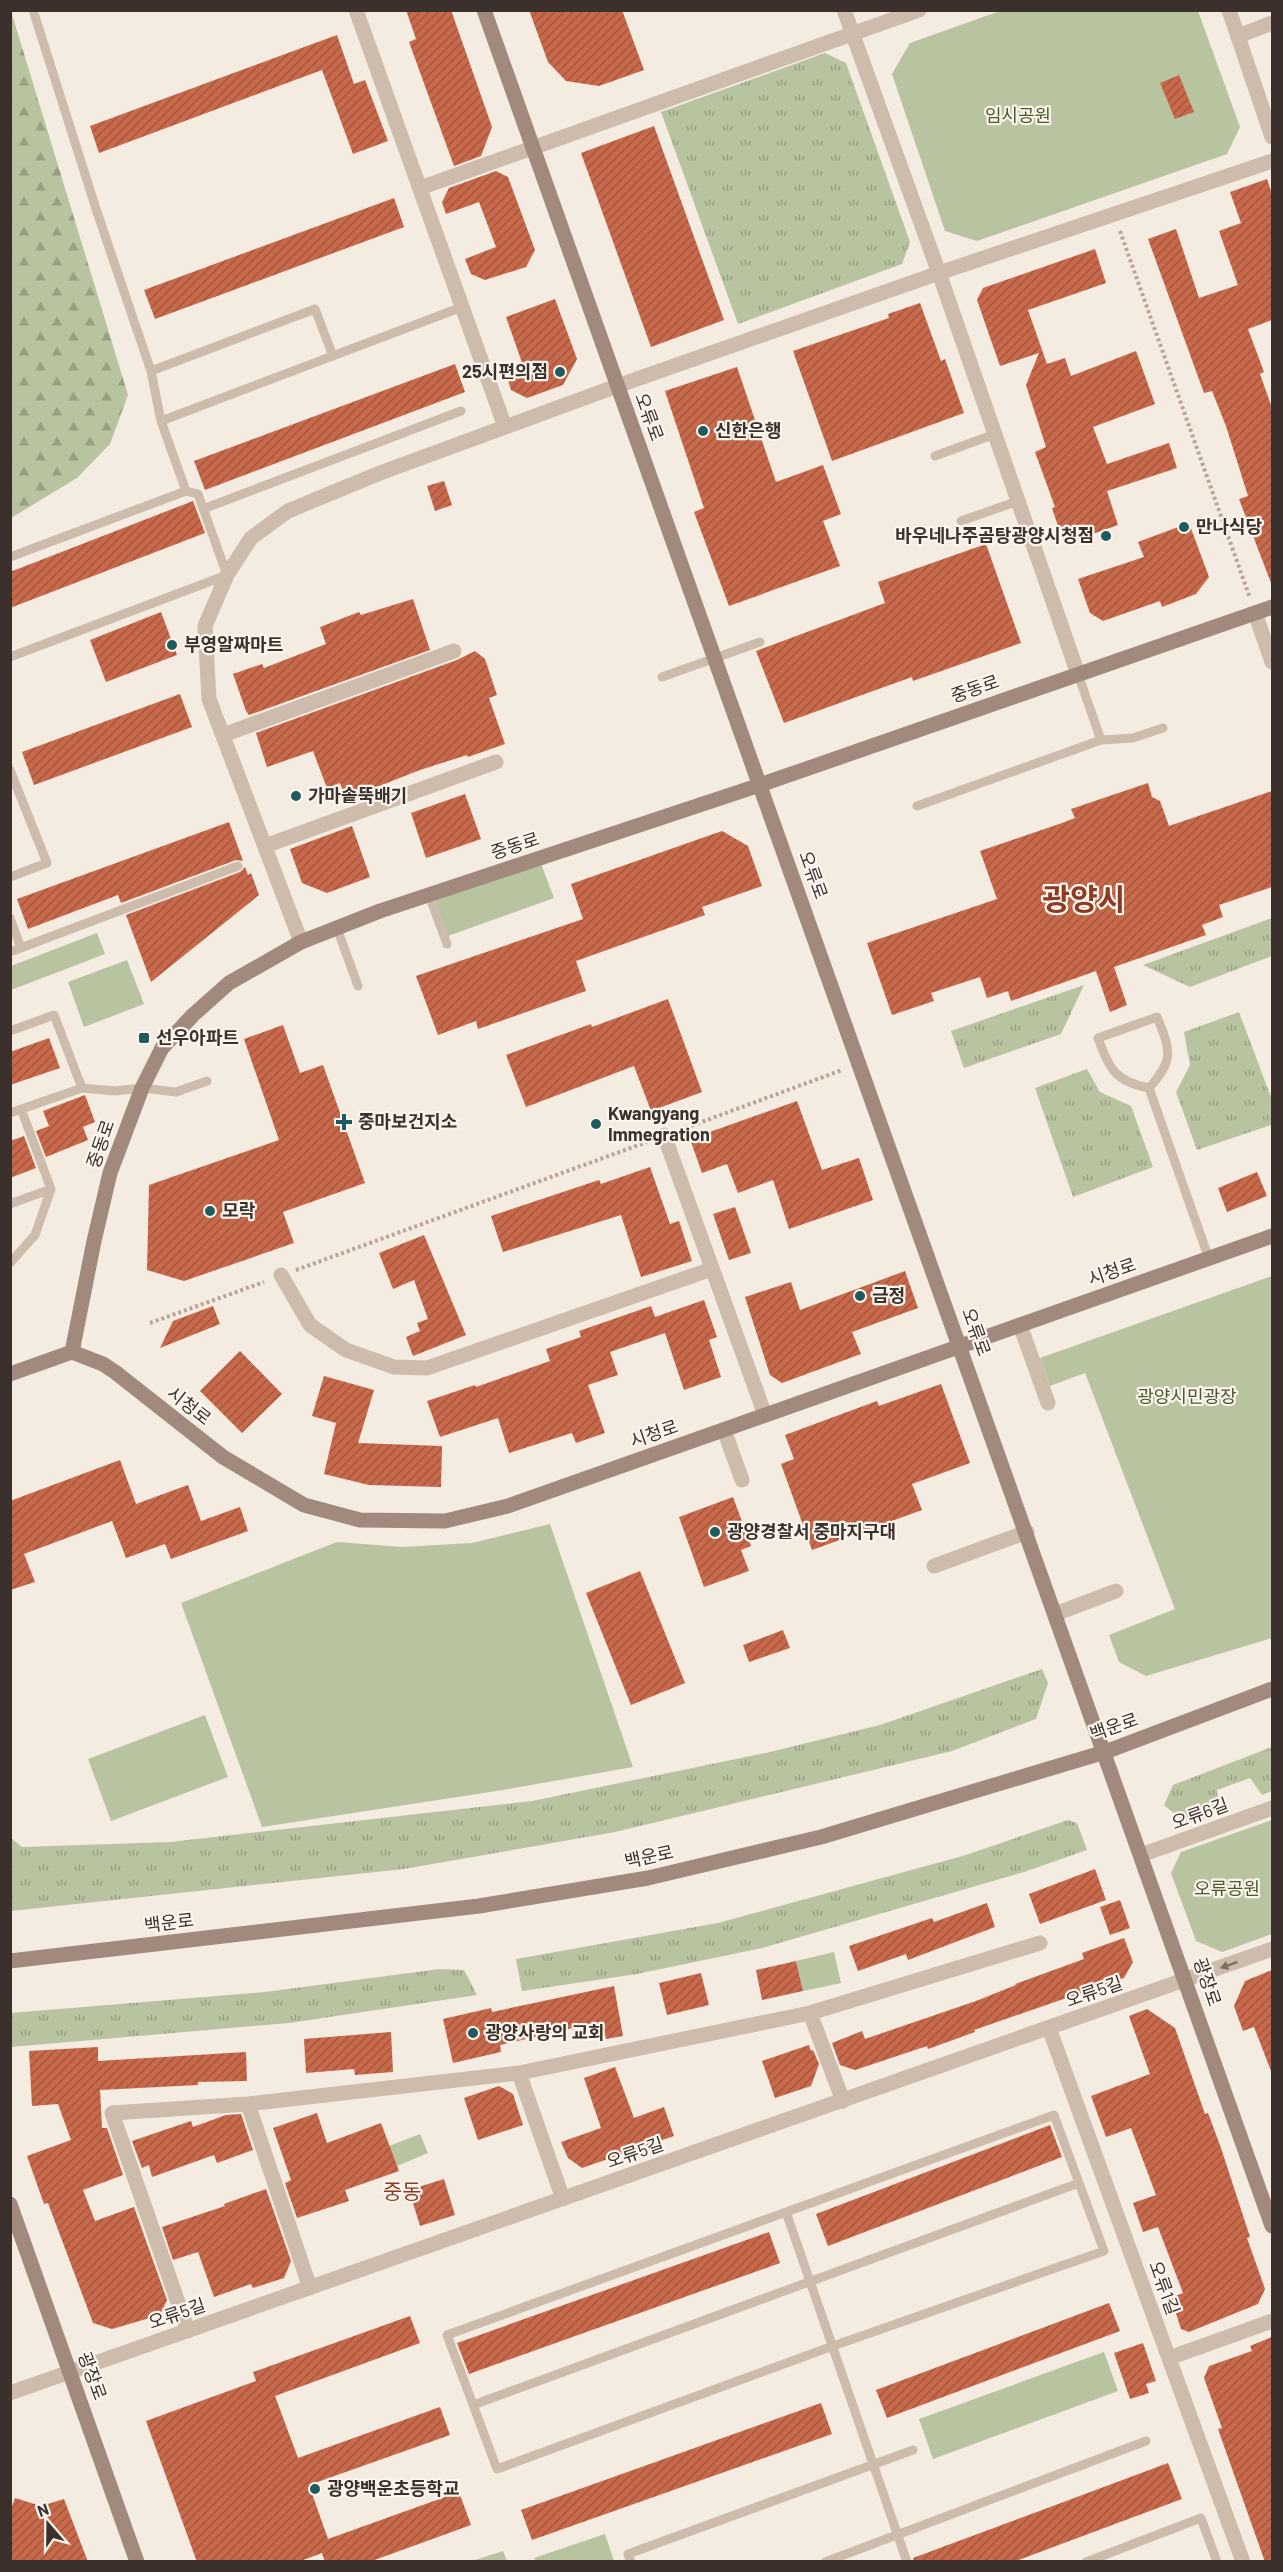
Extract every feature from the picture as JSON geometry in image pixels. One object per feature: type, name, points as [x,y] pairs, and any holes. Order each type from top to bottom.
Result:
[{"type":"street","points":[[357,10],[506,427]]},
{"type":"street","name":"오류로","points":[[484,10],[1105,1752]]},
{"type":"street","points":[[844,10],[939,273],[1078,674]]},
{"type":"street","points":[[420,188],[919,10]]},
{"type":"street","points":[[1229,10],[1272,137]]},
{"type":"street","points":[[1238,36],[1272,23]]},
{"type":"street","points":[[301,942],[209,699],[205,626],[227,575],[251,537],[288,511],[380,473],[617,386],[939,273],[1272,160]]},
{"type":"street","name":"중동로","points":[[72,1352],[110,1173],[142,1088],[162,1048],[193,1015],[229,983],[301,942],[337,928],[760,785],[1272,607]]},
{"type":"street","points":[[1255,613],[1272,662]]},
{"type":"street","points":[[223,735],[454,651]]},
{"type":"street","points":[[265,846],[496,762]]},
{"type":"street","points":[[664,1135],[765,1415]]},
{"type":"street","name":"시청로","points":[[72,1352],[103,1364],[224,1457],[304,1505],[360,1520],[445,1521],[508,1506],[1272,1236]]},
{"type":"street","points":[[282,1275],[310,1325],[346,1350],[394,1367],[427,1368],[712,1269]]},
{"type":"street","points":[[1020,1325],[1048,1403]]},
{"type":"street","points":[[10,1374],[72,1352]]},
{"type":"street","points":[[724,1430],[742,1480]]},
{"type":"street","points":[[934,1566],[1027,1532]]},
{"type":"street","points":[[1055,1614],[1116,1591]]},
{"type":"street","name":"백운로","points":[[10,1961],[479,1906],[648,1878],[821,1837],[1105,1752],[1272,1689]]},
{"type":"street","name":"광장로","points":[[1105,1752],[1186,1980],[1268,2199],[1272,2226]]},
{"type":"street","name":"오류6길","points":[[1142,1855],[1272,1809]]},
{"type":"street","points":[[188,2331],[112,2113],[248,2104],[519,2073],[810,2013],[1040,1943]]},
{"type":"street","name":"오류5길","points":[[10,2393],[1272,1949]]},
{"type":"street","points":[[810,2013],[843,2101]]},
{"type":"street","name":"오류1길","points":[[1049,2028],[1243,2562]]},
{"type":"street","points":[[519,2073],[563,2199]]},
{"type":"street","points":[[248,2104],[310,2288]]},
{"type":"street","name":"광장로","points":[[10,2204],[137,2562]]},
{"type":"street","points":[[1169,2358],[1272,2321]]},
{"type":"lane","points":[[33,10],[97,212],[152,371],[161,421],[186,490]]},
{"type":"lane","points":[[161,421],[462,307]]},
{"type":"lane","points":[[152,371],[315,309],[333,356]]},
{"type":"lane","points":[[203,509],[461,411]]},
{"type":"lane","points":[[935,456],[995,434]]},
{"type":"lane","points":[[10,558],[186,490],[198,494],[227,575],[10,657]]},
{"type":"lane","points":[[961,521],[1018,501]]},
{"type":"lane","points":[[662,676],[760,642]]},
{"type":"lane","points":[[1078,674],[1101,740]]},
{"type":"lane","points":[[917,806],[1101,740],[1133,738],[1163,728]]},
{"type":"lane","points":[[10,770],[47,863],[10,878]]},
{"type":"lane","points":[[10,952],[238,866]]},
{"type":"lane","points":[[429,895],[447,944]]},
{"type":"lane","points":[[10,918],[21,948]]},
{"type":"lane","points":[[337,928],[358,986]]},
{"type":"lane","points":[[10,1031],[54,1015],[82,1088]]},
{"type":"lane","points":[[1157,1017],[1169,1054],[1165,1071],[1149,1088],[1131,1085],[1114,1074],[1104,1057],[1098,1038],[1157,1017]]},
{"type":"lane","points":[[10,1113],[82,1088],[115,1091],[142,1088],[176,1092],[207,1081]]},
{"type":"lane","points":[[1149,1088],[1209,1259]]},
{"type":"lane","points":[[10,1263],[35,1235],[51,1189],[21,1109]]},
{"type":"lane","points":[[10,1204],[51,1189]]},
{"type":"lane","points":[[1054,2115],[1104,2251],[833,2346],[497,2469],[447,2335],[786,2212],[1054,2115]]},
{"type":"lane","points":[[473,2405],[1080,2183]]},
{"type":"lane","points":[[786,2212],[907,2562]]},
{"type":"lane","points":[[825,2562],[1146,2441]]},
{"type":"lane","points":[[631,2562],[628,2554],[913,2450]]},
{"type":"lane","points":[[1086,2562],[1201,2518],[1217,2562]]},
{"type":"path","points":[[1114,214],[1255,613]]},
{"type":"path","points":[[150,1323],[859,1064]]},
{"type":"green space","points":[[11,11],[128,395],[110,444],[77,478],[11,518]]},
{"type":"green space","name":"임시공원","points":[[1000,11],[1198,11],[1240,127],[1227,154],[977,241],[945,231],[892,74],[910,43]]},
{"type":"green space","points":[[825,53],[846,63],[910,242],[902,264],[738,324],[661,112]]},
{"type":"green space","points":[[540,861],[554,898],[448,936],[434,897]]},
{"type":"green space","points":[[1272,918],[1272,956],[1190,987],[1143,965]]},
{"type":"green space","points":[[97,933],[105,954],[11,990],[11,966]]},
{"type":"green space","points":[[127,960],[144,1004],[84,1027],[68,982]]},
{"type":"green space","points":[[1084,985],[1061,1034],[964,1068],[951,1031]]},
{"type":"green space","points":[[1239,1012],[1272,1100],[1271,1125],[1197,1150],[1176,1092],[1190,1065],[1184,1032]]},
{"type":"green space","points":[[1087,1069],[1100,1092],[1131,1106],[1153,1167],[1073,1197],[1035,1088]]},
{"type":"green space","name":"광양시민광장","points":[[1272,1276],[1272,1638],[1146,1676],[1119,1662],[1109,1635],[1175,1609],[1085,1373],[1050,1386],[1040,1358]]},
{"type":"green space","points":[[550,1524],[633,1767],[503,1790],[262,1827],[181,1603],[337,1542],[402,1547],[472,1543]]},
{"type":"green space","points":[[1042,1669],[1048,1683],[1036,1719],[952,1751],[615,1832],[404,1869],[11,1911],[11,1838],[22,1847],[170,1842],[532,1801],[770,1752],[880,1725]]},
{"type":"green space","points":[[205,1715],[228,1777],[111,1821],[88,1759]]},
{"type":"green space","points":[[1272,1747],[1272,1791],[1262,1795],[1250,1778],[1217,1790],[1219,1811],[1187,1824],[1164,1805],[1173,1785]]},
{"type":"green space","points":[[1068,1820],[1077,1823],[1087,1850],[1024,1872],[762,1948],[637,1974],[522,1991],[516,1959],[718,1923],[966,1855]]},
{"type":"green space","name":"오류공원","points":[[1272,1820],[1272,1934],[1222,1952],[1196,1941],[1171,1873],[1181,1852]]},
{"type":"green space","points":[[834,1952],[841,1983],[803,1991],[796,1961]]},
{"type":"green space","points":[[440,1969],[464,1970],[477,1995],[289,2023],[11,2047],[11,2013],[265,1992]]},
{"type":"green space","points":[[420,2134],[428,2153],[397,2166],[389,2146]]},
{"type":"green space","points":[[1104,2352],[1118,2391],[933,2459],[919,2419]]},
{"type":"green space","points":[[605,2534],[614,2561],[536,2561],[534,2558]]},
{"type":"green space","points":[[503,2551],[507,2561],[472,2561]]},
{"type":"building","points":[[406,10],[451,10],[492,127],[481,156],[454,166],[409,42],[416,39]]},
{"type":"building","points":[[529,10],[622,10],[644,70],[599,86],[566,81],[548,62]]},
{"type":"building","points":[[337,35],[354,84],[365,80],[388,141],[353,154],[322,70],[99,153],[90,126]]},
{"type":"building","points":[[1179,75],[1194,112],[1175,119],[1160,83]]},
{"type":"building","points":[[654,126],[724,320],[651,347],[581,153]]},
{"type":"building","points":[[496,171],[508,177],[535,250],[526,267],[485,280],[471,274],[465,259],[496,247],[479,202],[446,214],[442,202],[449,188]]},
{"type":"building","points":[[1267,179],[1272,194],[1272,320],[1248,329],[1264,372],[1260,374],[1272,408],[1271,583],[1239,499],[1248,496],[1226,426],[1212,391],[1204,393],[1148,239],[1176,229],[1199,298],[1238,285],[1219,231],[1241,223],[1230,192]]},
{"type":"building","points":[[394,198],[404,227],[155,319],[144,290]]},
{"type":"building","points":[[1095,249],[1106,283],[1028,310],[1047,364],[1065,358],[1071,376],[1136,351],[1155,404],[1093,427],[1107,464],[1169,443],[1177,468],[1107,491],[1118,525],[1064,544],[1052,508],[1055,507],[1035,452],[1046,447],[1026,385],[1039,353],[1000,366],[977,300],[983,288]]},
{"type":"building","points":[[555,299],[577,359],[563,385],[527,398],[511,390],[507,377],[525,371],[506,317]]},
{"type":"building","points":[[920,303],[941,361],[945,359],[964,413],[832,461],[793,351],[889,318],[888,314]]},
{"type":"building","points":[[455,364],[465,392],[205,490],[194,461]]},
{"type":"building","points":[[737,367],[776,482],[823,465],[841,514],[823,521],[840,566],[729,606],[694,512],[704,508],[665,391]]},
{"type":"building","points":[[444,481],[452,505],[435,511],[427,486]]},
{"type":"building","points":[[193,501],[205,533],[10,608],[10,572]]},
{"type":"building","points":[[1189,523],[1209,577],[1196,594],[1162,607],[1160,601],[1103,621],[1090,613],[1078,579],[1144,557],[1138,542]]},
{"type":"building","points":[[986,544],[1021,643],[913,681],[912,677],[784,723],[756,651],[885,603],[878,582]]},
{"type":"building","points":[[413,599],[430,650],[249,715],[246,711],[233,674],[262,664],[264,668],[326,644],[320,627],[359,612],[361,615]]},
{"type":"building","points":[[161,612],[177,655],[106,682],[90,640]]},
{"type":"building","points":[[475,651],[485,659],[497,695],[489,698],[505,744],[420,770],[346,799],[340,783],[327,788],[313,751],[267,767],[256,733],[457,660]]},
{"type":"building","points":[[180,694],[192,727],[34,785],[22,752]]},
{"type":"building","points":[[1148,783],[1152,797],[1160,801],[1169,826],[1272,791],[1272,887],[1219,905],[1223,917],[1202,925],[1206,935],[1114,967],[1127,1005],[1110,1012],[1096,971],[1011,1001],[1008,991],[987,998],[980,977],[931,993],[934,1001],[892,1015],[867,943],[997,899],[980,851],[1075,818],[1071,809]]},
{"type":"building","points":[[465,794],[481,839],[426,858],[411,813]]},
{"type":"building","points":[[229,822],[243,861],[236,860],[121,903],[118,895],[28,929],[17,899]]},
{"type":"building","points":[[352,826],[370,877],[327,893],[302,883],[290,849]]},
{"type":"building","points":[[722,831],[748,846],[762,886],[702,907],[705,915],[576,961],[586,991],[478,1029],[476,1021],[438,1035],[416,976],[583,919],[571,884]]},
{"type":"building","points":[[245,867],[248,875],[251,873],[259,895],[151,982],[126,915],[240,872]]},
{"type":"building","points":[[668,999],[702,1092],[651,1111],[634,1066],[526,1107],[506,1055]]},
{"type":"building","points":[[283,1025],[300,1073],[323,1065],[365,1183],[283,1212],[294,1243],[184,1281],[147,1270],[149,1185],[279,1140],[244,1039]]},
{"type":"building","points":[[49,1038],[60,1068],[10,1085],[10,1052]]},
{"type":"building","points":[[85,1095],[95,1122],[83,1127],[88,1140],[46,1157],[36,1131],[49,1126],[43,1111]]},
{"type":"building","points":[[797,1101],[822,1170],[859,1158],[873,1200],[789,1229],[773,1180],[738,1193],[727,1164],[702,1173],[690,1139]]},
{"type":"building","points":[[24,1136],[36,1168],[10,1178],[10,1141]]},
{"type":"building","points":[[650,1167],[670,1224],[679,1221],[692,1261],[641,1277],[621,1215],[503,1252],[491,1216],[599,1180],[601,1184]]},
{"type":"building","points":[[1257,1172],[1267,1196],[1227,1212],[1218,1188]]},
{"type":"building","points":[[735,1207],[751,1253],[729,1260],[713,1214]]},
{"type":"building","points":[[424,1235],[466,1335],[413,1356],[406,1337],[420,1331],[417,1323],[428,1319],[414,1280],[393,1289],[379,1253]]},
{"type":"building","points":[[905,1271],[918,1308],[852,1332],[861,1354],[782,1383],[770,1375],[745,1297],[791,1282],[800,1310]]},
{"type":"building","points":[[704,1300],[717,1337],[709,1340],[721,1377],[684,1390],[665,1333],[610,1352],[618,1375],[588,1385],[605,1433],[576,1443],[572,1433],[509,1453],[498,1418],[440,1437],[427,1401],[475,1385],[476,1387],[550,1361],[546,1349],[581,1337],[579,1331],[651,1306],[655,1317]]},
{"type":"building","points":[[213,1306],[220,1324],[160,1348],[173,1321]]},
{"type":"building","points":[[240,1351],[282,1394],[242,1433],[200,1391]]},
{"type":"building","points":[[324,1376],[374,1390],[358,1443],[442,1446],[441,1487],[369,1485],[324,1474],[336,1423],[312,1416]]},
{"type":"building","points":[[941,1384],[970,1463],[912,1484],[922,1510],[812,1550],[781,1464],[794,1459],[785,1435],[877,1401],[879,1406]]},
{"type":"building","points":[[120,1460],[136,1504],[188,1485],[201,1521],[240,1507],[248,1531],[171,1559],[165,1544],[126,1558],[112,1521],[24,1554],[35,1582],[10,1590],[10,1501]]},
{"type":"building","name":"광양경찰서 중마지구대","points":[[733,1497],[751,1546],[741,1550],[749,1571],[704,1587],[679,1517]]},
{"type":"building","points":[[640,1571],[685,1683],[631,1705],[586,1593]]},
{"type":"building","points":[[783,1630],[790,1648],[749,1662],[743,1645]]},
{"type":"building","points":[[1095,1869],[1106,1900],[1040,1924],[1029,1894]]},
{"type":"building","points":[[1120,1900],[1130,1928],[1110,1935],[1100,1907]]},
{"type":"building","points":[[987,1903],[995,1927],[908,1960],[906,1954],[858,1971],[849,1946],[932,1918],[934,1922]]},
{"type":"building","points":[[1124,1938],[1133,1962],[1124,1978],[974,2030],[975,2032],[928,2049],[927,2046],[855,2070],[840,2065],[832,2043],[862,2031],[865,2039],[976,2001],[1084,1959],[1082,1953]]},
{"type":"building","points":[[796,1961],[803,1991],[762,2000],[756,1970]]},
{"type":"building","points":[[1272,1970],[1271,2071],[1254,2027],[1243,2031],[1234,2006],[1245,1981]]},
{"type":"building","points":[[701,1973],[709,2005],[667,2015],[659,1983]]},
{"type":"building","points":[[614,1986],[623,2036],[606,2039],[603,2028],[574,2035],[573,2028],[500,2045],[501,2052],[453,2063],[443,2019],[491,2008],[492,2012]]},
{"type":"building","points":[[1147,2009],[1175,2028],[1205,2114],[1208,2113],[1221,2148],[1250,2237],[1247,2238],[1265,2289],[1258,2304],[1189,2332],[1181,2329],[1171,2298],[1183,2293],[1158,2227],[1143,2232],[1133,2203],[1156,2195],[1131,2128],[1106,2137],[1091,2096],[1150,2074],[1129,2016]]},
{"type":"building","points":[[391,2032],[393,2072],[355,2075],[354,2069],[306,2073],[304,2039]]},
{"type":"building","points":[[809,2045],[819,2064],[811,2086],[775,2098],[762,2061]]},
{"type":"building","points":[[98,2047],[98,2061],[246,2052],[247,2081],[198,2082],[198,2085],[100,2090],[102,2128],[107,2128],[123,2175],[83,2190],[95,2221],[134,2207],[167,2300],[160,2315],[112,2329],[93,2323],[48,2203],[44,2204],[27,2156],[71,2140],[58,2104],[32,2106],[29,2051]]},
{"type":"building","points":[[615,2067],[634,2118],[664,2107],[674,2136],[582,2168],[568,2158],[561,2142],[601,2128],[584,2078]]},
{"type":"building","points":[[499,2086],[513,2094],[523,2125],[478,2140],[464,2098]]},
{"type":"building","points":[[317,2113],[327,2143],[381,2123],[399,2171],[345,2190],[349,2201],[297,2218],[285,2183],[291,2180],[273,2128]]},
{"type":"building","points":[[241,2114],[253,2150],[217,2163],[214,2155],[152,2177],[149,2165],[142,2168],[132,2141],[191,2121],[193,2127],[226,2115]]},
{"type":"building","points":[[1050,2125],[1062,2157],[828,2246],[816,2214]]},
{"type":"building","points":[[444,2179],[455,2215],[420,2226],[409,2190]]},
{"type":"building","points":[[266,2189],[291,2261],[284,2278],[253,2288],[251,2284],[214,2297],[198,2252],[173,2260],[162,2227],[225,2206],[224,2204]]},
{"type":"building","points":[[769,2232],[780,2263],[469,2374],[457,2343]]},
{"type":"building","points":[[1109,2303],[1120,2331],[887,2418],[876,2390]]},
{"type":"building","points":[[410,2316],[420,2343],[275,2396],[298,2458],[440,2407],[450,2435],[309,2485],[328,2539],[459,2492],[471,2525],[369,2562],[325,2562],[322,2553],[298,2562],[197,2562],[146,2421],[256,2381],[253,2372]]},
{"type":"building","points":[[1272,2337],[1272,2562],[1265,2562],[1218,2429],[1222,2428],[1204,2378],[1209,2366],[1252,2351],[1250,2346]]},
{"type":"building","points":[[1143,2343],[1156,2381],[1146,2384],[1149,2393],[1130,2399],[1114,2353]]},
{"type":"building","points":[[821,2403],[832,2434],[532,2540],[521,2510]]},
{"type":"building","points":[[1168,2463],[1182,2499],[1013,2562],[914,2562],[913,2558]]},
{"type":"building","points":[[15,2498],[41,2506],[64,2499],[88,2562],[10,2562],[10,2512]]},
{"type":"place","name":"25시편의점","points":[[560,372]]},
{"type":"place","name":"신한은행","points":[[703,431]]},
{"type":"place","name":"만나식당","points":[[1184,527]]},
{"type":"place","name":"바우네나주곰탕광양시청점","points":[[1106,536]]},
{"type":"place","name":"부영알짜마트","points":[[172,645]]},
{"type":"place","name":"가마솥뚝배기","points":[[296,796]]},
{"type":"place","name":"선우아파트","points":[[144,1038]]},
{"type":"place","name":"중마보건지소","points":[[344,1122]]},
{"type":"place","name":"Kwangyang Immegration","points":[[596,1124]]},
{"type":"place","name":"모락","points":[[210,1211]]},
{"type":"place","name":"금정","points":[[860,1296]]},
{"type":"place","name":"광양경찰서 중마지구대","points":[[715,1532]]},
{"type":"place","name":"광양사랑의 교회","points":[[473,2033]]},
{"type":"place","name":"광양백운초등학교","points":[[315,2489]]},
{"type":"district","name":"광양시","points":[[1084,900]]},
{"type":"district","name":"중동","points":[[402,2192]]}]
